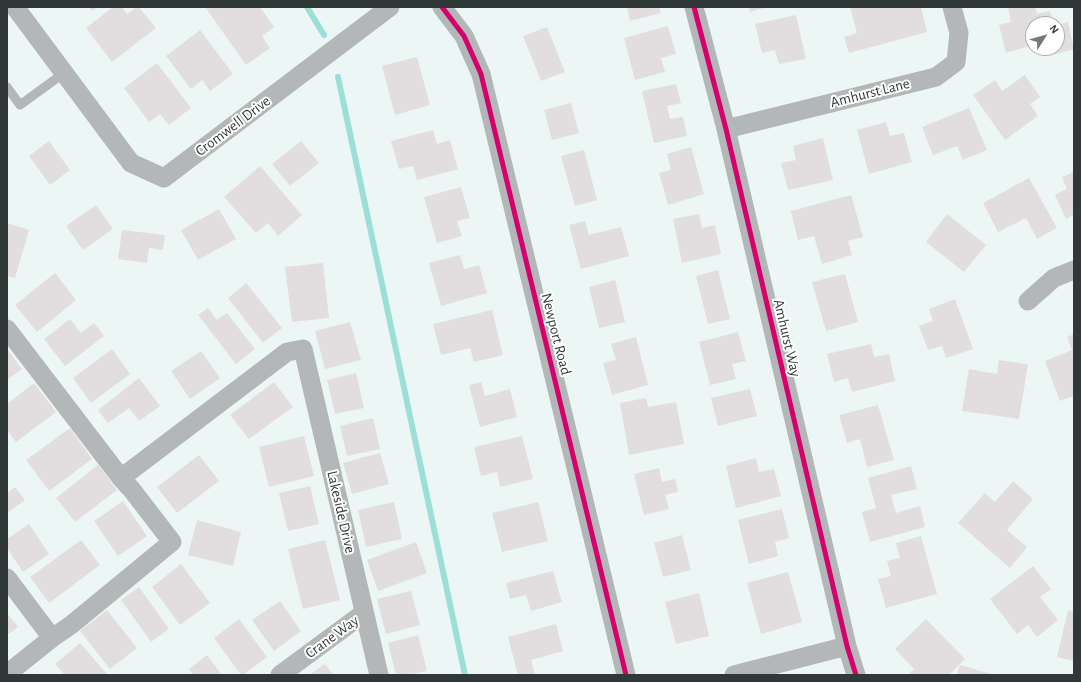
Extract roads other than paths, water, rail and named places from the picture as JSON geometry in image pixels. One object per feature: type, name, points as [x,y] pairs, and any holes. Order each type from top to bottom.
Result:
[{"type":"street","points":[[15,7],[64,73]]},
{"type":"street","name":"Cromwell Drive","points":[[64,73],[85,103],[132,163],[164,178],[390,7]]},
{"type":"street","name":"Newport Road","points":[[442,7],[464,36],[481,74],[626,675]]},
{"type":"street","name":"Amhurst Way","points":[[694,7],[726,130],[847,646],[856,675]]},
{"type":"street","name":"Amhurst Lane","points":[[726,130],[936,77],[956,62],[959,33],[952,7]]},
{"type":"street","points":[[1028,302],[1054,278],[1074,270]]},
{"type":"street","points":[[7,329],[172,542],[71,625],[52,638],[7,674]]},
{"type":"street","name":"Lakeside Drive","points":[[121,478],[287,352],[303,349],[379,675]]},
{"type":"street","points":[[7,578],[52,638]]},
{"type":"street","name":"Crane Way","points":[[280,675],[364,613]]},
{"type":"street","points":[[734,675],[847,646]]},
{"type":"lane","points":[[7,88],[20,105],[64,73]]},
{"type":"waterway","points":[[307,7],[324,35]]},
{"type":"waterway","points":[[338,77],[465,675]]}]
